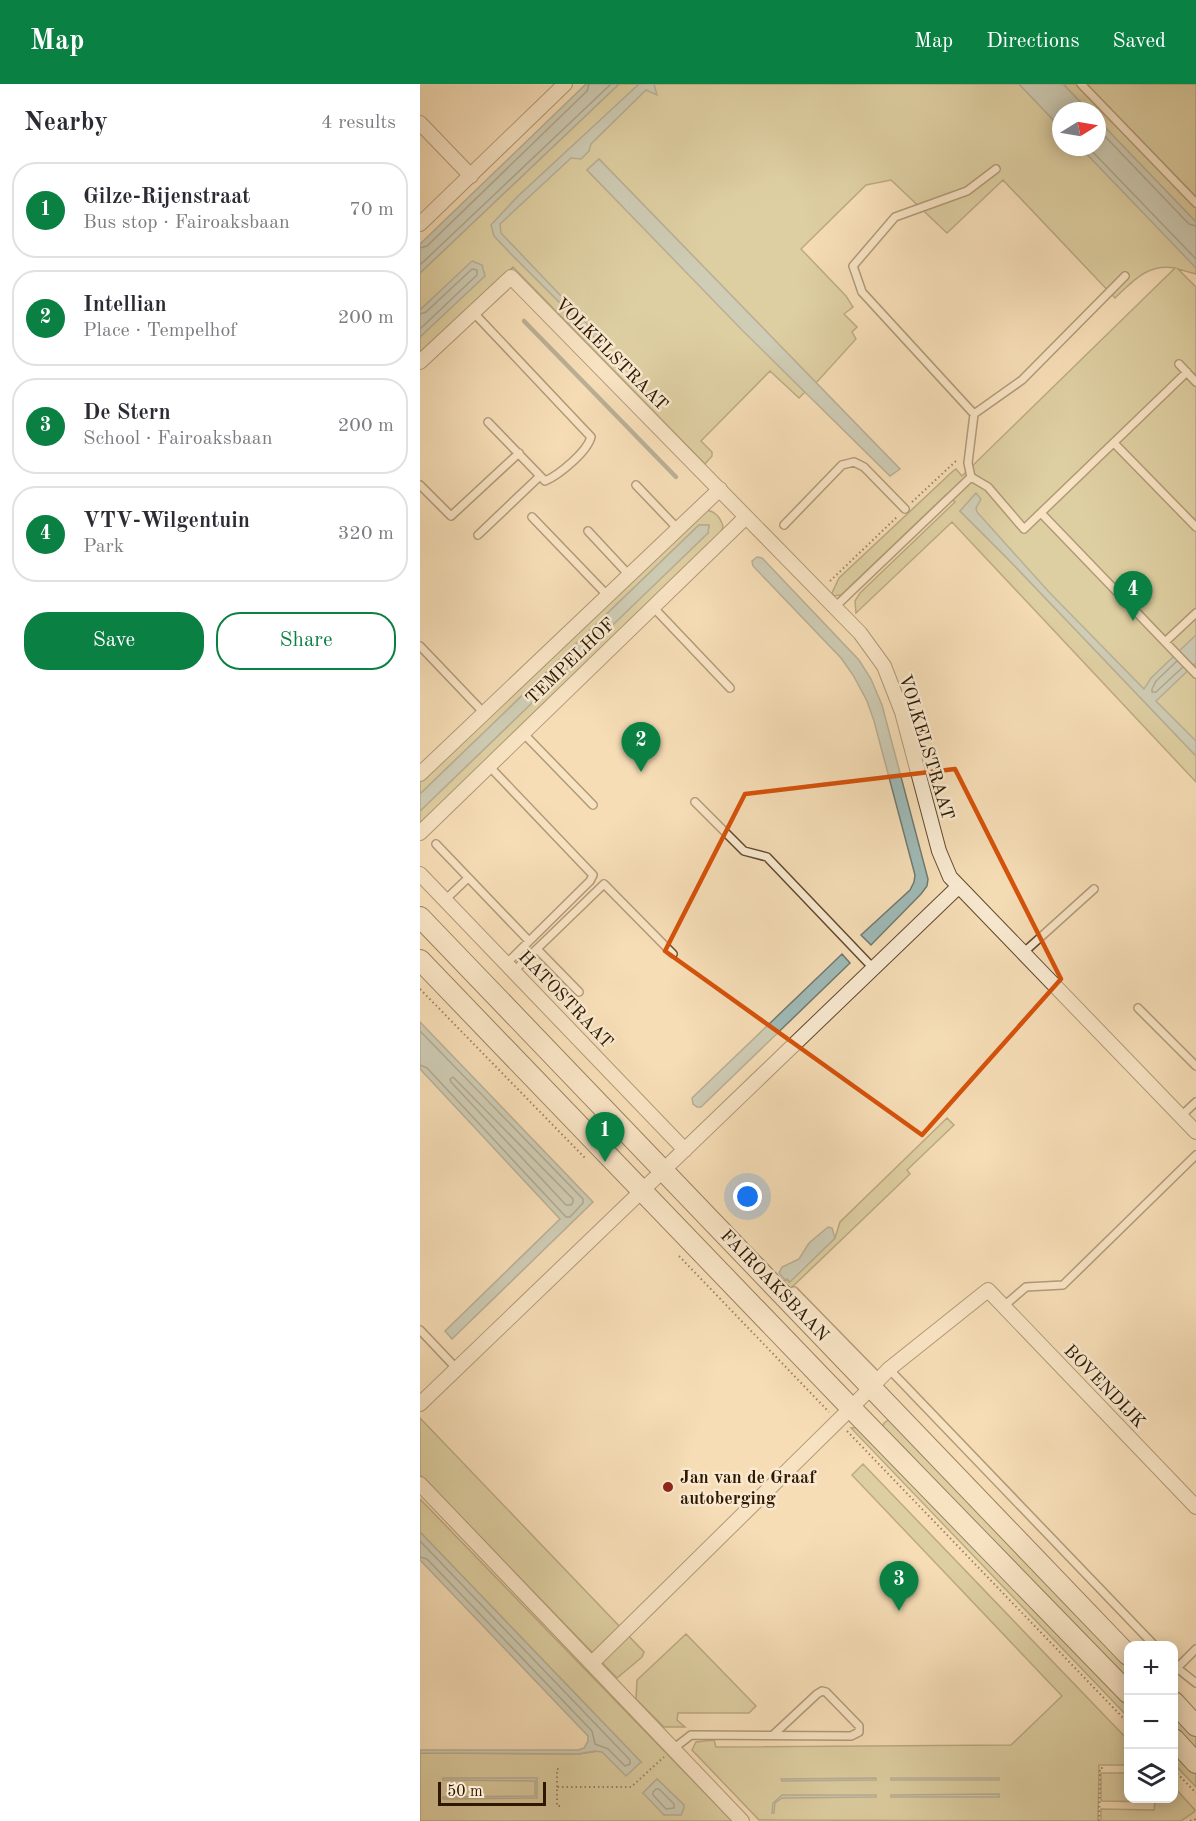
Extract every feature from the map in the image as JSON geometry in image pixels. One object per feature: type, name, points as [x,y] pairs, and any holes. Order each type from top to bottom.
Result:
[{"type":"main road","name":"FAIROAKSBAAN","points":[[420,917],[664,1170],[880,1378],[1124,1651]]},
{"type":"main road","name":"FAIROAKSBAAN","points":[[420,960],[642,1191],[844,1415],[1124,1689]]},
{"type":"main road","points":[[1178,1707],[1196,1725]]},
{"type":"main road","points":[[1178,1744],[1196,1762]]},
{"type":"street","points":[[420,224],[565,84]]},
{"type":"street","points":[[420,123],[471,176]]},
{"type":"street","name":"VOLKELSTRAAT","points":[[473,312],[511,277],[860,633],[884,666],[902,712],[939,850],[950,877],[1196,1132]]},
{"type":"street","points":[[420,362],[473,312]]},
{"type":"street","name":"TEMPELHOF","points":[[420,774],[720,489]]},
{"type":"street","name":"TEMPELHOF","points":[[420,833],[746,517]]},
{"type":"street","name":"HATOSTRAAT","points":[[420,874],[685,1150]]},
{"type":"street","points":[[420,1404],[958,886]]},
{"type":"street","name":"BOVENDIJK","points":[[880,1378],[988,1290],[1196,1507]]},
{"type":"street","points":[[592,1663],[880,1378]]},
{"type":"street","points":[[420,1484],[742,1821]]},
{"type":"lane","points":[[1081,84],[1196,203]]},
{"type":"lane","points":[[974,414],[862,292],[853,266],[895,217],[967,191],[996,169]]},
{"type":"lane","points":[[1125,276],[1022,380],[974,414],[968,463],[971,477],[988,487],[1024,529],[1186,372]]},
{"type":"lane","points":[[473,312],[591,437],[589,445],[555,477],[545,481],[488,422]]},
{"type":"lane","points":[[1179,364],[1196,382]]},
{"type":"lane","points":[[1114,442],[1196,527]]},
{"type":"lane","points":[[420,485],[451,516],[519,453]]},
{"type":"lane","points":[[784,525],[843,465],[854,462],[864,466],[905,510]]},
{"type":"lane","points":[[478,535],[540,476]]},
{"type":"lane","points":[[836,606],[971,477]]},
{"type":"lane","points":[[636,485],[678,529]]},
{"type":"lane","points":[[1041,513],[1196,674]]},
{"type":"lane","points":[[532,517],[608,596]]},
{"type":"lane","points":[[588,531],[629,576]]},
{"type":"lane","points":[[653,606],[730,688]]},
{"type":"lane","points":[[1165,642],[1196,612]]},
{"type":"lane","points":[[420,646],[484,713]]},
{"type":"lane","points":[[523,733],[593,805]]},
{"type":"lane","points":[[489,766],[592,874],[590,881],[529,941],[511,967]]},
{"type":"lane","points":[[695,802],[744,851],[767,857],[873,968]]},
{"type":"lane","points":[[436,844],[529,941]]},
{"type":"lane","points":[[445,900],[468,878]]},
{"type":"lane","points":[[511,967],[537,949],[604,884],[673,954]]},
{"type":"lane","points":[[1023,954],[1094,889]]},
{"type":"lane","points":[[537,949],[579,992]]},
{"type":"lane","points":[[1138,1008],[1196,1066]]},
{"type":"lane","points":[[1181,1116],[1196,1102]]},
{"type":"lane","points":[[1003,1306],[1026,1287],[1063,1285],[1196,1155]]},
{"type":"lane","points":[[794,1291],[1150,1641]]},
{"type":"lane","points":[[420,1330],[457,1369]]},
{"type":"lane","points":[[1178,1664],[1196,1649]]},
{"type":"lane","points":[[1178,1668],[1196,1683]]},
{"type":"lane","points":[[673,1749],[691,1735],[851,1736],[859,1732],[859,1726],[826,1692],[822,1691],[773,1735]]},
{"type":"path","points":[[820,590],[969,449]]},
{"type":"path","points":[[420,989],[586,1160]]},
{"type":"path","points":[[677,1254],[844,1415],[1124,1719]]},
{"type":"path","points":[[557,1787],[631,1787],[673,1749]]},
{"type":"path","points":[[1099,1821],[1100,1768],[1103,1768]]},
{"type":"path","points":[[560,1769],[557,1769],[557,1806],[560,1806]]},
{"type":"path","points":[[1178,1775],[1196,1793]]},
{"type":"path","points":[[1190,1821],[1196,1819]]},
{"type":"highlighted area","points":[[955,769],[1061,979],[922,1135],[665,951],[745,794]]},
{"type":"shaded area","points":[[619,84],[1019,84],[1052,119],[1052,156],[1089,156],[1196,268],[1196,274],[1178,269],[1196,287],[1196,751],[962,509],[960,511],[1196,756],[1196,782],[952,522],[856,613],[855,601],[860,593],[955,502],[947,494],[841,595],[834,596],[832,593],[839,578],[953,471],[956,469],[962,476],[1175,268],[1165,267],[1149,271],[1115,298],[1003,180],[947,233],[891,180],[866,185],[801,249],[846,296],[853,307],[844,314],[857,327],[852,332],[856,339],[816,383],[599,159],[587,170],[805,392],[799,398],[770,371],[701,441],[712,452],[712,456],[705,464],[513,267],[420,354],[420,337],[484,275],[472,262],[420,310],[420,273]]},
{"type":"shaded area","points":[[1063,84],[1196,84],[1196,222],[1106,128],[1106,102],[1080,102]]},
{"type":"shaded area","points":[[704,510],[711,511],[718,517],[723,526],[722,531],[420,824],[420,811],[708,533],[709,525],[699,525],[420,794],[420,781]]},
{"type":"shaded area","points":[[947,1118],[954,1125],[907,1170],[910,1174],[789,1290],[782,1283],[787,1279],[789,1282],[835,1238],[840,1222]]},
{"type":"shaded area","points":[[420,1418],[644,1652],[642,1657],[617,1678],[420,1475]]},
{"type":"shaded area","points":[[891,1418],[1124,1656],[1124,1684],[882,1429],[884,1423]]},
{"type":"shaded area","points":[[864,1427],[1124,1698],[1124,1713],[851,1428]]},
{"type":"shaded area","points":[[863,1464],[1124,1736],[1124,1765],[1099,1765],[1098,1821],[759,1820],[692,1750],[696,1742],[714,1740],[716,1747],[1011,1745],[1062,1696],[852,1475]]},
{"type":"shaded area","points":[[420,1499],[732,1821],[420,1821],[420,1753],[578,1754],[599,1751],[641,1762],[420,1532]],"holes":[[[657,1779],[684,1805],[643,1793]]]},
{"type":"shaded area","points":[[686,1634],[756,1706],[749,1713],[678,1713],[677,1720],[685,1727],[664,1727],[636,1699],[637,1680]]},
{"type":"shaded area","points":[[1178,1711],[1196,1730],[1196,1758],[1178,1739]]},
{"type":"shaded area","points":[[1178,1753],[1196,1770],[1196,1787],[1178,1768]]},
{"type":"shaded area","points":[[1101,1773],[1124,1773],[1124,1801],[1101,1801]]},
{"type":"shaded area","points":[[1178,1791],[1195,1810],[1181,1821],[1101,1821],[1101,1809],[1154,1810],[1155,1803],[1178,1803]]},
{"type":"water","points":[[586,84],[619,84],[420,273],[420,244]]},
{"type":"water","points":[[639,84],[654,84],[657,95],[646,90],[591,144],[589,151],[581,159],[571,158],[500,224],[501,233],[600,337],[598,341],[494,236],[491,225],[517,197]]},
{"type":"water","points":[[1019,84],[1063,84],[1080,102],[1052,102],[1052,119]]},
{"type":"water","points":[[1106,128],[1196,222],[1196,268],[1089,156],[1106,156]]},
{"type":"water","points":[[599,159],[900,469],[890,476],[742,330],[587,170]]},
{"type":"water","points":[[472,261],[482,265],[485,276],[420,337],[420,310]]},
{"type":"water","points":[[976,493],[981,499],[976,508],[977,512],[1049,592],[1144,689],[1151,678],[1196,635],[1196,663],[1156,701],[1196,741],[1196,756],[960,511]]},
{"type":"water","points":[[699,525],[709,525],[708,533],[420,811],[420,794]]},
{"type":"water","points":[[757,557],[762,558],[859,660],[871,679],[882,705],[928,879],[927,886],[921,894],[871,945],[861,935],[910,890],[915,875],[874,721],[867,701],[841,658],[753,566],[752,561]]},
{"type":"water","points":[[842,954],[850,963],[701,1107],[693,1104],[692,1098]]},
{"type":"water","points":[[420,1022],[593,1202],[452,1339],[445,1331],[560,1219],[420,1069]]},
{"type":"water","points":[[828,1227],[832,1228],[835,1238],[790,1282],[785,1280],[779,1273],[782,1267],[799,1259],[809,1243]]},
{"type":"water","points":[[420,1532],[641,1762],[626,1776],[602,1752],[595,1751],[578,1754],[420,1753],[420,1750],[578,1750],[584,1748],[588,1736],[420,1560]]},
{"type":"water","points":[[443,1778],[537,1778],[537,1798],[443,1799],[443,1797],[535,1796],[535,1781],[443,1780]]},
{"type":"water","points":[[876,1778],[876,1780],[782,1781],[781,1779]]},
{"type":"water","points":[[891,1778],[999,1778],[999,1780],[891,1780]]},
{"type":"water","points":[[657,1779],[684,1805],[681,1815],[664,1815],[643,1793]]},
{"type":"water","points":[[999,1794],[999,1797],[891,1797],[891,1795]]},
{"type":"water","points":[[782,1795],[876,1795],[876,1797],[782,1798],[775,1803],[774,1813],[772,1813],[773,1803]]},
{"type":"waterway","points":[[524,321],[676,477]]},
{"type":"place","name":"VTV-Wilgentuin","points":[[1133,621]]},
{"type":"place","name":"Intellian","points":[[641,772]]},
{"type":"place","name":"Gilze-Rijenstraat","points":[[605,1162]]},
{"type":"place","name":"Jan van de Graaf autoberging","points":[[668,1487]]},
{"type":"place","name":"De Stern","points":[[899,1611]]}]
